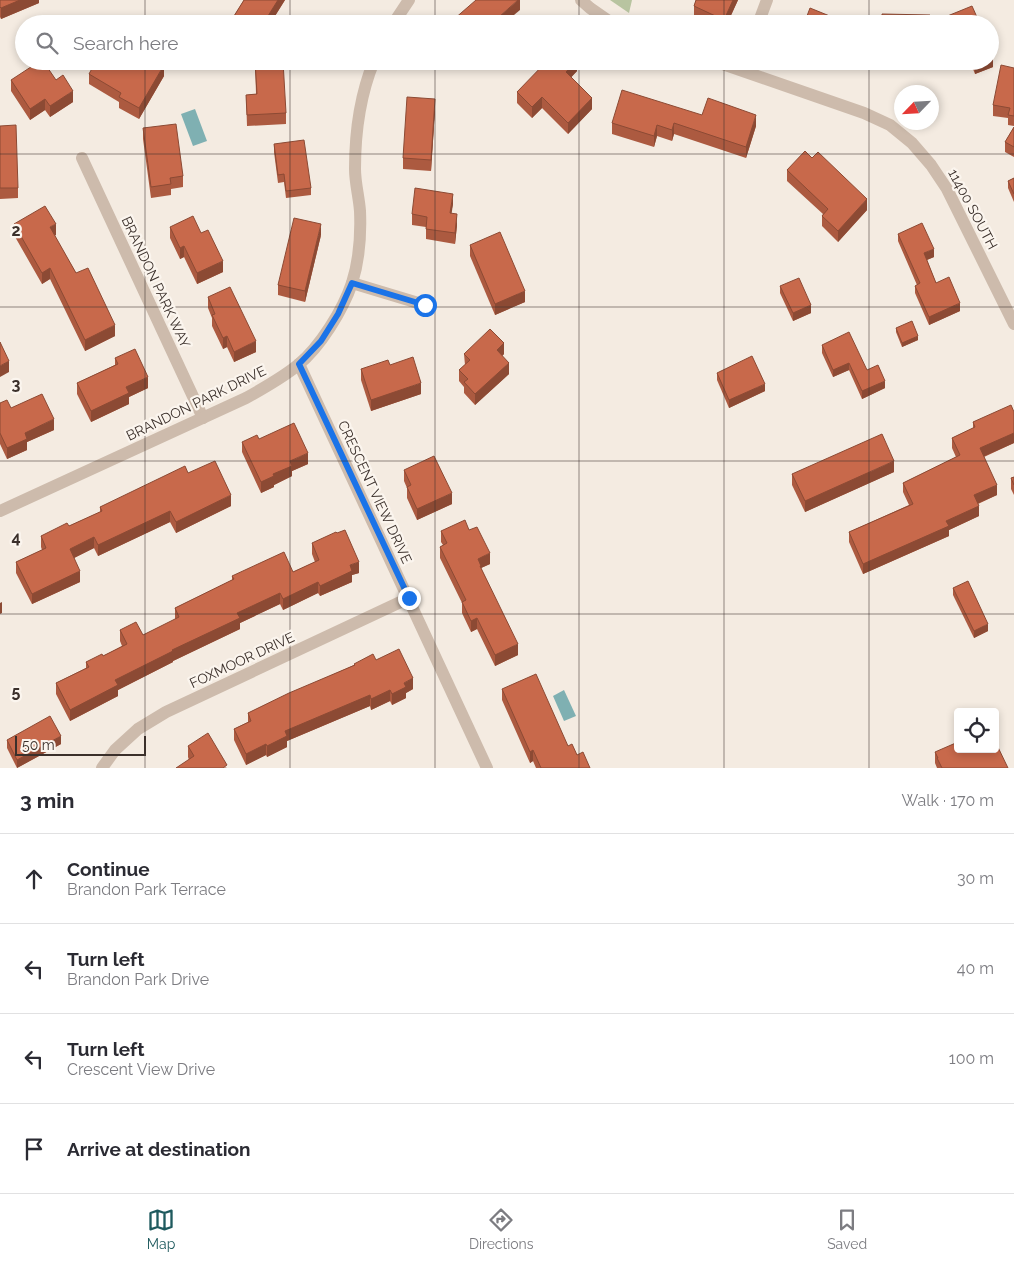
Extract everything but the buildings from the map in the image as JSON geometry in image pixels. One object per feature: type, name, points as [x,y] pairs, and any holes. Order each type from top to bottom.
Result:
[{"type":"street","points":[[399,15],[409,0]]},
{"type":"street","points":[[581,0],[600,15]]},
{"type":"street","points":[[761,15],[767,0]]},
{"type":"street","name":"BRANDON PARK DRIVE","points":[[0,511],[246,398],[270,385],[299,364],[321,341],[338,314],[352,283],[359,248],[360,211],[355,171],[357,122],[370,70]]},
{"type":"street","name":"11400 SOUTH","points":[[756,70],[890,125],[912,143],[931,165],[947,189],[1014,324]]},
{"type":"street","name":"BRANDON PARK WAY","points":[[82,158],[203,418]]},
{"type":"street","points":[[352,283],[425,305]]},
{"type":"street","name":"CRESCENT VIEW DRIVE","points":[[299,364],[487,768]]},
{"type":"street","name":"FOXMOOR DRIVE","points":[[102,768],[115,750],[138,729],[166,712],[409,598]]},
{"type":"green space","points":[[610,0],[632,0],[629,13]]},
{"type":"water","points":[[195,109],[207,141],[193,146],[181,114]]},
{"type":"water","points":[[564,690],[576,716],[564,721],[553,696]]},
{"type":"route","points":[[409,598],[299,364],[321,341],[338,314],[352,283],[425,305]]}]
